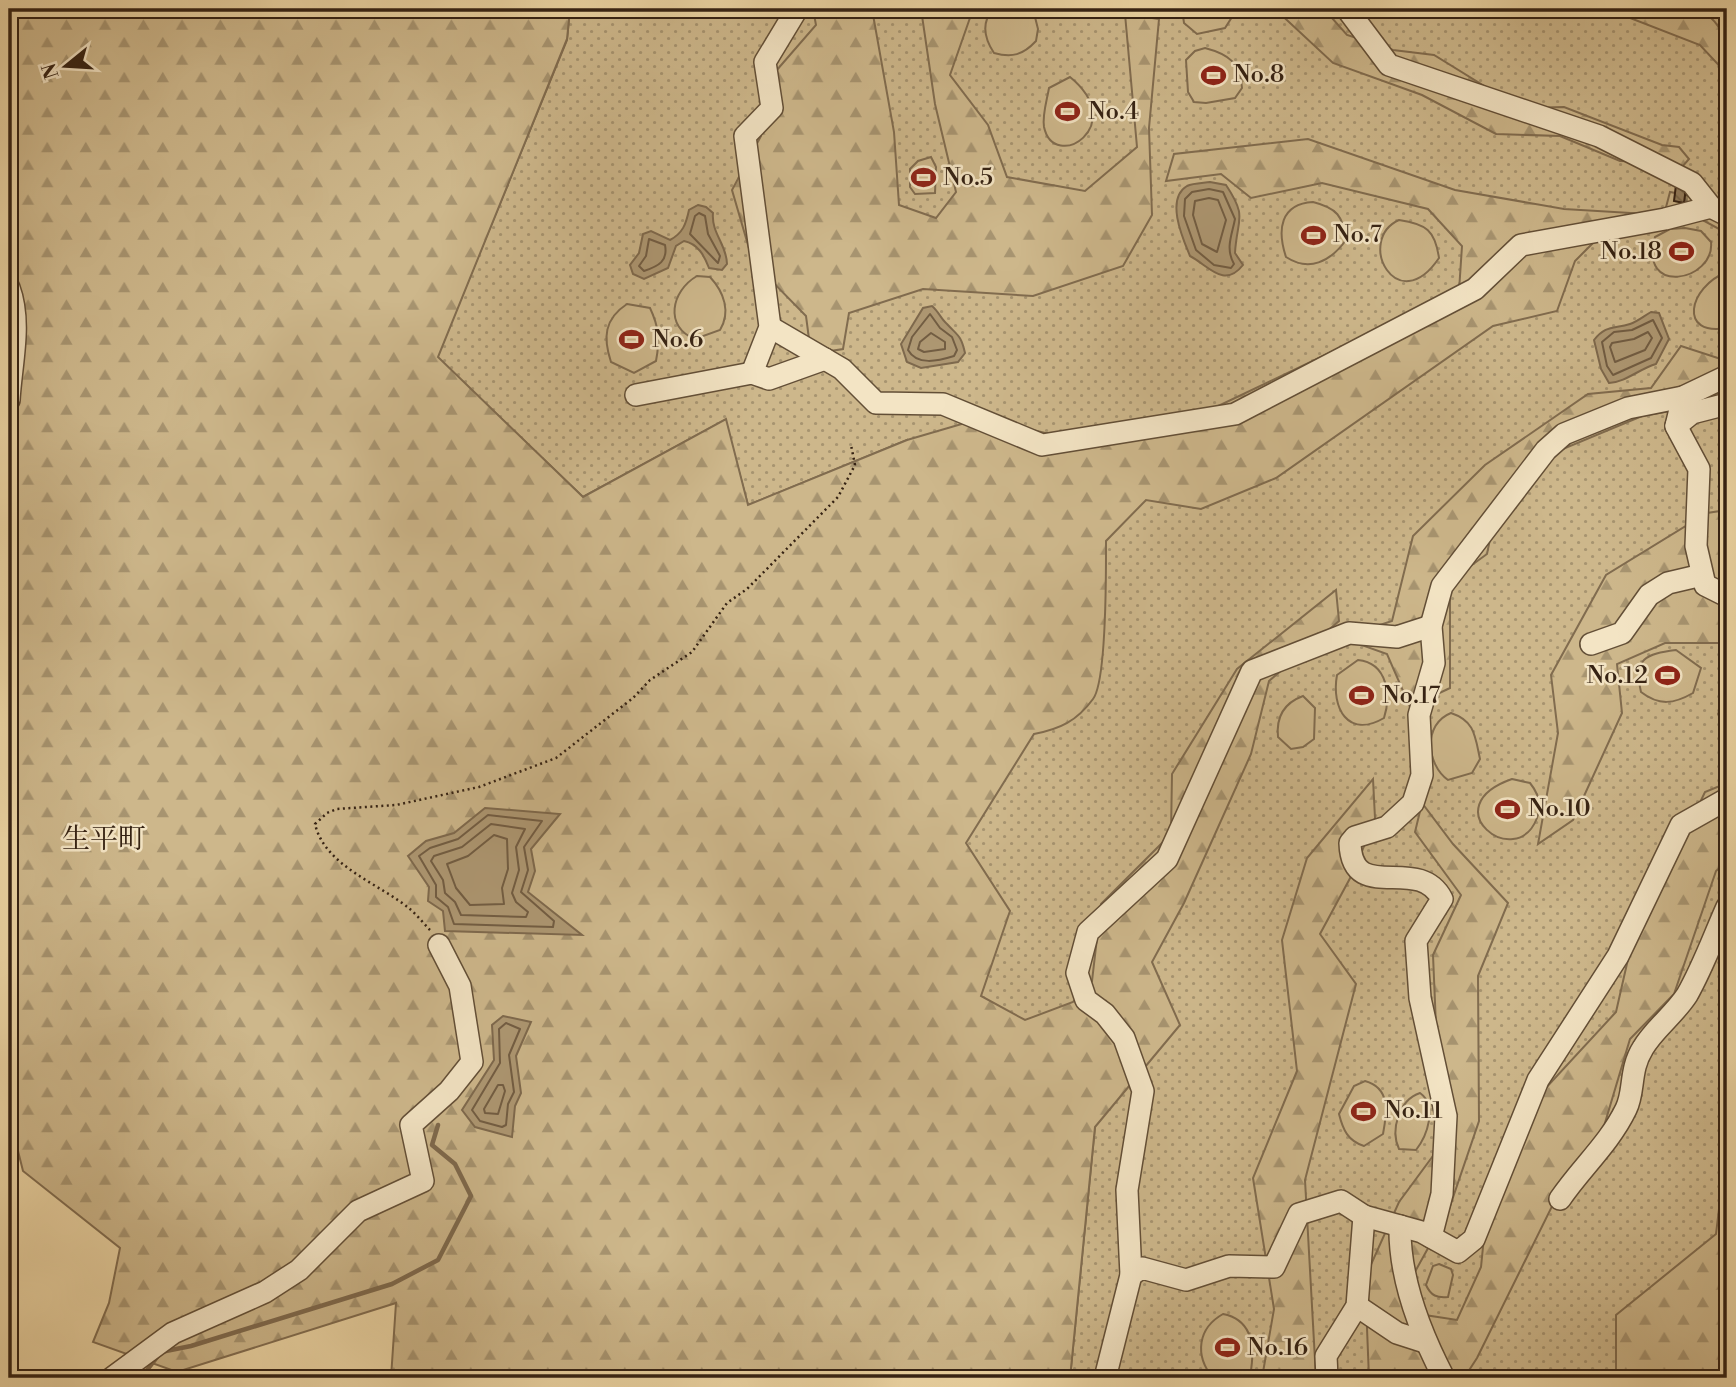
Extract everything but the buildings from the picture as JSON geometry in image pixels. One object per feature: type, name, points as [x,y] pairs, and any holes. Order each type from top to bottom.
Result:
[{"type":"street","points":[[752,373],[770,327],[745,136],[772,108],[765,62],[797,9]]},
{"type":"street","points":[[1347,9],[1389,65],[1599,136],[1692,183],[1719,211]]},
{"type":"street","points":[[770,327],[842,369],[876,403],[943,404],[1042,445],[1235,414],[1475,289],[1521,245],[1719,211]]},
{"type":"street","points":[[9,288],[14,302],[15,324],[9,400]]},
{"type":"street","points":[[636,396],[752,373],[769,379],[825,359]]},
{"type":"street","points":[[1431,1237],[1442,1194],[1446,1116],[1420,998],[1416,941],[1442,899],[1435,886],[1421,878],[1371,877],[1360,871],[1350,858],[1350,843],[1355,837],[1387,827],[1413,803],[1423,775],[1419,715],[1434,663],[1431,626],[1442,586],[1546,450],[1564,434],[1628,408],[1683,397],[1727,376]]},
{"type":"street","points":[[1683,397],[1676,426],[1699,469],[1696,547],[1702,575],[1705,585],[1727,596]]},
{"type":"street","points":[[1676,426],[1692,413],[1727,404]]},
{"type":"street","points":[[1591,644],[1622,633],[1649,595],[1668,583],[1702,575]]},
{"type":"street","points":[[1105,1378],[1130,1275],[1127,1190],[1143,1091],[1124,1038],[1105,1014],[1086,1000],[1077,973],[1088,932],[1167,859],[1252,671],[1349,633],[1397,637],[1431,626]]},
{"type":"street","points":[[1130,1275],[1142,1268],[1186,1280],[1228,1266],[1273,1267],[1299,1214],[1341,1201],[1364,1216],[1431,1237],[1458,1252],[1474,1239],[1538,1080],[1618,956],[1681,825],[1727,799]]},
{"type":"street","points":[[1560,1199],[1572,1180],[1601,1152],[1628,1106],[1632,1072],[1643,1046],[1667,1023],[1687,994],[1727,907]]},
{"type":"street","points":[[112,1378],[173,1333],[265,1292],[299,1270],[358,1211],[423,1181],[411,1125],[449,1091],[472,1062],[460,986],[439,945]]},
{"type":"street","points":[[1327,1378],[1326,1356],[1357,1306],[1364,1216]]},
{"type":"street","points":[[1400,1226],[1399,1257],[1425,1342],[1444,1378]]},
{"type":"street","points":[[1357,1306],[1397,1333],[1425,1342]]},
{"type":"path","points":[[439,945],[433,932],[411,910],[344,865],[320,837],[315,824],[320,817],[337,809],[396,805],[479,787],[556,758],[633,698],[650,680],[692,652],[727,603],[747,589],[831,505],[855,466],[851,444]]},
{"type":"green space","points":[[9,9],[570,9],[567,39],[438,357],[583,497],[726,419],[748,505],[907,440],[982,418],[1096,445],[1214,408],[1459,291],[1462,246],[1428,209],[1322,183],[1251,198],[1221,174],[1166,181],[1174,154],[1308,139],[1455,190],[1564,209],[1664,215],[1670,192],[1727,203],[1727,229],[1719,229],[1699,218],[1599,237],[1575,261],[1557,311],[1493,326],[1276,478],[1201,509],[1146,500],[1106,541],[1103,648],[1098,688],[1093,699],[1081,713],[1067,723],[1034,734],[966,843],[1010,911],[981,996],[1025,1020],[1073,1002],[1092,981],[1101,904],[1171,834],[1172,774],[1237,669],[1336,590],[1339,621],[1269,681],[1251,754],[1184,903],[1152,962],[1180,1025],[1095,1127],[1070,1378],[391,1378],[396,1303],[177,1372],[93,1342],[109,1303],[120,1248],[23,1171],[9,1115]]},
{"type":"green space","points":[[570,9],[1727,9],[1727,1262],[1634,1378],[1070,1378],[1095,1127],[950,1018],[907,440],[748,505],[725,420],[583,497],[437,357],[567,40]]},
{"type":"green space","points":[[813,9],[872,9],[894,132],[899,205],[936,218],[956,192],[935,104],[921,9],[970,9],[971,15],[950,75],[988,125],[1007,177],[1085,191],[1137,147],[1125,14],[1159,19],[1149,128],[1152,215],[1123,266],[1033,296],[923,289],[849,313],[843,349],[811,354],[806,316],[753,262],[732,190],[761,136],[763,86],[816,25]]},
{"type":"green space","points":[[993,9],[1033,9],[1038,29],[1036,41],[1017,54],[994,53],[985,31]]},
{"type":"green space","name":"No.8","points":[[1182,9],[1231,9],[1232,17],[1225,28],[1197,34],[1184,23]]},
{"type":"green space","points":[[1275,9],[1324,9],[1347,35],[1393,50],[1434,55],[1520,108],[1564,107],[1662,145],[1679,147],[1689,159],[1676,174],[1658,162],[1620,161],[1560,136],[1496,134],[1422,95],[1333,63]]},
{"type":"green space","points":[[1607,9],[1699,9],[1715,22],[1724,37],[1727,74],[1700,45]]},
{"type":"green space","name":"No.8","points":[[1205,48],[1227,57],[1236,66],[1242,88],[1235,98],[1206,103],[1194,102],[1188,92],[1186,60],[1195,51]]},
{"type":"green space","name":"No.4","points":[[1070,77],[1087,95],[1093,112],[1091,126],[1083,138],[1072,144],[1061,145],[1050,140],[1044,127],[1044,113],[1049,88]]},
{"type":"green space","name":"No.5","points":[[931,157],[936,167],[935,193],[915,194],[910,187],[910,169],[918,161]]},
{"type":"green space","name":"No.7","points":[[1313,202],[1328,207],[1337,214],[1341,219],[1346,240],[1326,259],[1303,264],[1286,257],[1282,228],[1288,213],[1302,204]]},
{"type":"green space","name":"No.7","points":[[1399,220],[1428,230],[1435,241],[1439,258],[1423,275],[1409,281],[1396,278],[1387,270],[1381,257],[1381,243],[1386,230]]},
{"type":"green space","name":"No.18","points":[[1670,229],[1701,231],[1711,242],[1709,255],[1702,266],[1691,273],[1678,277],[1666,275],[1657,269],[1653,256],[1655,237]]},
{"type":"green space","name":"No.18","points":[[1727,272],[1727,328],[1711,329],[1701,325],[1695,318],[1694,309],[1704,288]]},
{"type":"green space","name":"No.6","points":[[697,276],[710,277],[719,289],[725,316],[720,330],[695,339],[679,326],[675,309],[681,290]]},
{"type":"green space","name":"No.6","points":[[627,304],[650,308],[658,334],[656,361],[634,373],[611,362],[606,337],[614,316]]},
{"type":"green space","points":[[1681,346],[1727,361],[1727,389],[1676,410],[1642,416],[1534,461],[1496,510],[1487,554],[1450,581],[1450,688],[1410,707],[1387,654],[1353,642],[1368,629],[1392,621],[1413,536],[1485,465],[1588,394],[1651,388]]},
{"type":"green space","points":[[1727,510],[1727,643],[1665,643],[1617,664],[1622,713],[1573,820],[1538,844],[1558,733],[1551,675],[1606,575],[1707,513]]},
{"type":"green space","name":"No.12","points":[[1676,650],[1701,668],[1693,693],[1667,702],[1648,697],[1641,692],[1641,665],[1644,660],[1657,653]]},
{"type":"green space","name":"No.17","points":[[1358,660],[1376,667],[1387,691],[1384,718],[1371,724],[1361,725],[1345,717],[1337,699],[1337,675]]},
{"type":"green space","name":"No.12","points":[[1727,695],[1727,733],[1718,714]]},
{"type":"green space","name":"No.17","points":[[1303,696],[1315,708],[1314,739],[1303,747],[1291,749],[1278,737],[1278,723],[1286,707]]},
{"type":"green space","name":"No.10","points":[[1451,713],[1465,720],[1473,730],[1480,759],[1472,773],[1448,780],[1435,764],[1431,745],[1436,726],[1442,718]]},
{"type":"green space","points":[[1373,779],[1375,818],[1355,869],[1320,934],[1356,984],[1305,1180],[1316,1378],[1262,1378],[1274,1309],[1253,1178],[1297,1071],[1282,940],[1307,858]]},
{"type":"green space","name":"No.10","points":[[1512,779],[1530,783],[1536,791],[1539,804],[1537,818],[1527,833],[1513,839],[1499,837],[1487,830],[1479,818],[1479,805],[1489,791]]},
{"type":"green space","points":[[1727,783],[1727,862],[1716,871],[1674,994],[1630,1039],[1599,1143],[1562,1186],[1477,1358],[1464,1378],[1369,1378],[1365,1278],[1399,1202],[1441,1145],[1433,955],[1461,895],[1415,832],[1422,803],[1453,844],[1508,903],[1478,976],[1479,1121],[1448,1212],[1411,1279],[1425,1315],[1457,1320],[1481,1267],[1485,1227],[1531,1104],[1616,1012],[1631,946],[1705,792]]},
{"type":"green space","name":"No.11","points":[[1365,1081],[1373,1084],[1383,1095],[1386,1118],[1383,1134],[1364,1146],[1347,1134],[1339,1114],[1354,1086]]},
{"type":"green space","name":"No.11","points":[[1420,1093],[1429,1105],[1430,1113],[1424,1137],[1416,1150],[1399,1149],[1396,1141],[1398,1116],[1407,1102]]},
{"type":"green space","points":[[1727,1142],[1727,1378],[1616,1378],[1616,1315],[1716,1234]]},
{"type":"green space","points":[[1439,1264],[1451,1269],[1453,1275],[1448,1297],[1435,1296],[1426,1285],[1433,1266]]},
{"type":"green space","name":"No.16","points":[[1223,1314],[1241,1323],[1250,1338],[1252,1366],[1247,1378],[1213,1378],[1203,1360],[1201,1351],[1204,1334]]},
{"type":"water","points":[[1210,182],[1226,185],[1239,212],[1235,253],[1243,265],[1229,275],[1216,273],[1190,256],[1178,220],[1176,209],[1181,192],[1189,185]]},
{"type":"water","points":[[698,205],[713,213],[714,227],[726,257],[727,264],[722,270],[709,268],[700,251],[684,241],[676,246],[668,268],[644,279],[633,274],[630,265],[639,253],[643,234],[651,231],[670,240],[683,228],[689,210]]},
{"type":"water","points":[[932,306],[959,336],[965,353],[958,362],[921,368],[907,362],[901,344],[923,308]]},
{"type":"water","points":[[1651,312],[1659,313],[1669,339],[1656,364],[1609,383],[1601,369],[1594,340],[1606,330],[1633,323]]},
{"type":"water","points":[[485,808],[560,814],[531,849],[535,871],[528,892],[582,935],[445,931],[443,911],[428,901],[429,887],[408,856],[426,841],[454,833]]},
{"type":"water","points":[[503,1016],[531,1022],[516,1056],[521,1093],[515,1106],[512,1137],[475,1127],[462,1110],[494,1060],[492,1025]]},
{"type":"waterway","points":[[141,1378],[161,1352],[191,1346],[392,1284],[438,1260],[471,1196],[455,1164],[432,1145],[438,1125]]},
{"type":"place","name":"No.8","points":[[1213,75]]},
{"type":"place","name":"No.4","points":[[1068,112]]},
{"type":"place","name":"No.5","points":[[923,178]]},
{"type":"place","name":"No.7","points":[[1313,235]]},
{"type":"place","name":"No.18","points":[[1682,252]]},
{"type":"place","name":"No.6","points":[[632,340]]},
{"type":"place","name":"No.12","points":[[1668,676]]},
{"type":"place","name":"No.17","points":[[1362,696]]},
{"type":"place","name":"No.10","points":[[1508,809]]},
{"type":"place","name":"No.11","points":[[1364,1111]]},
{"type":"place","name":"No.16","points":[[1227,1348]]},
{"type":"district","name":"生平町","points":[[104,839]]}]
